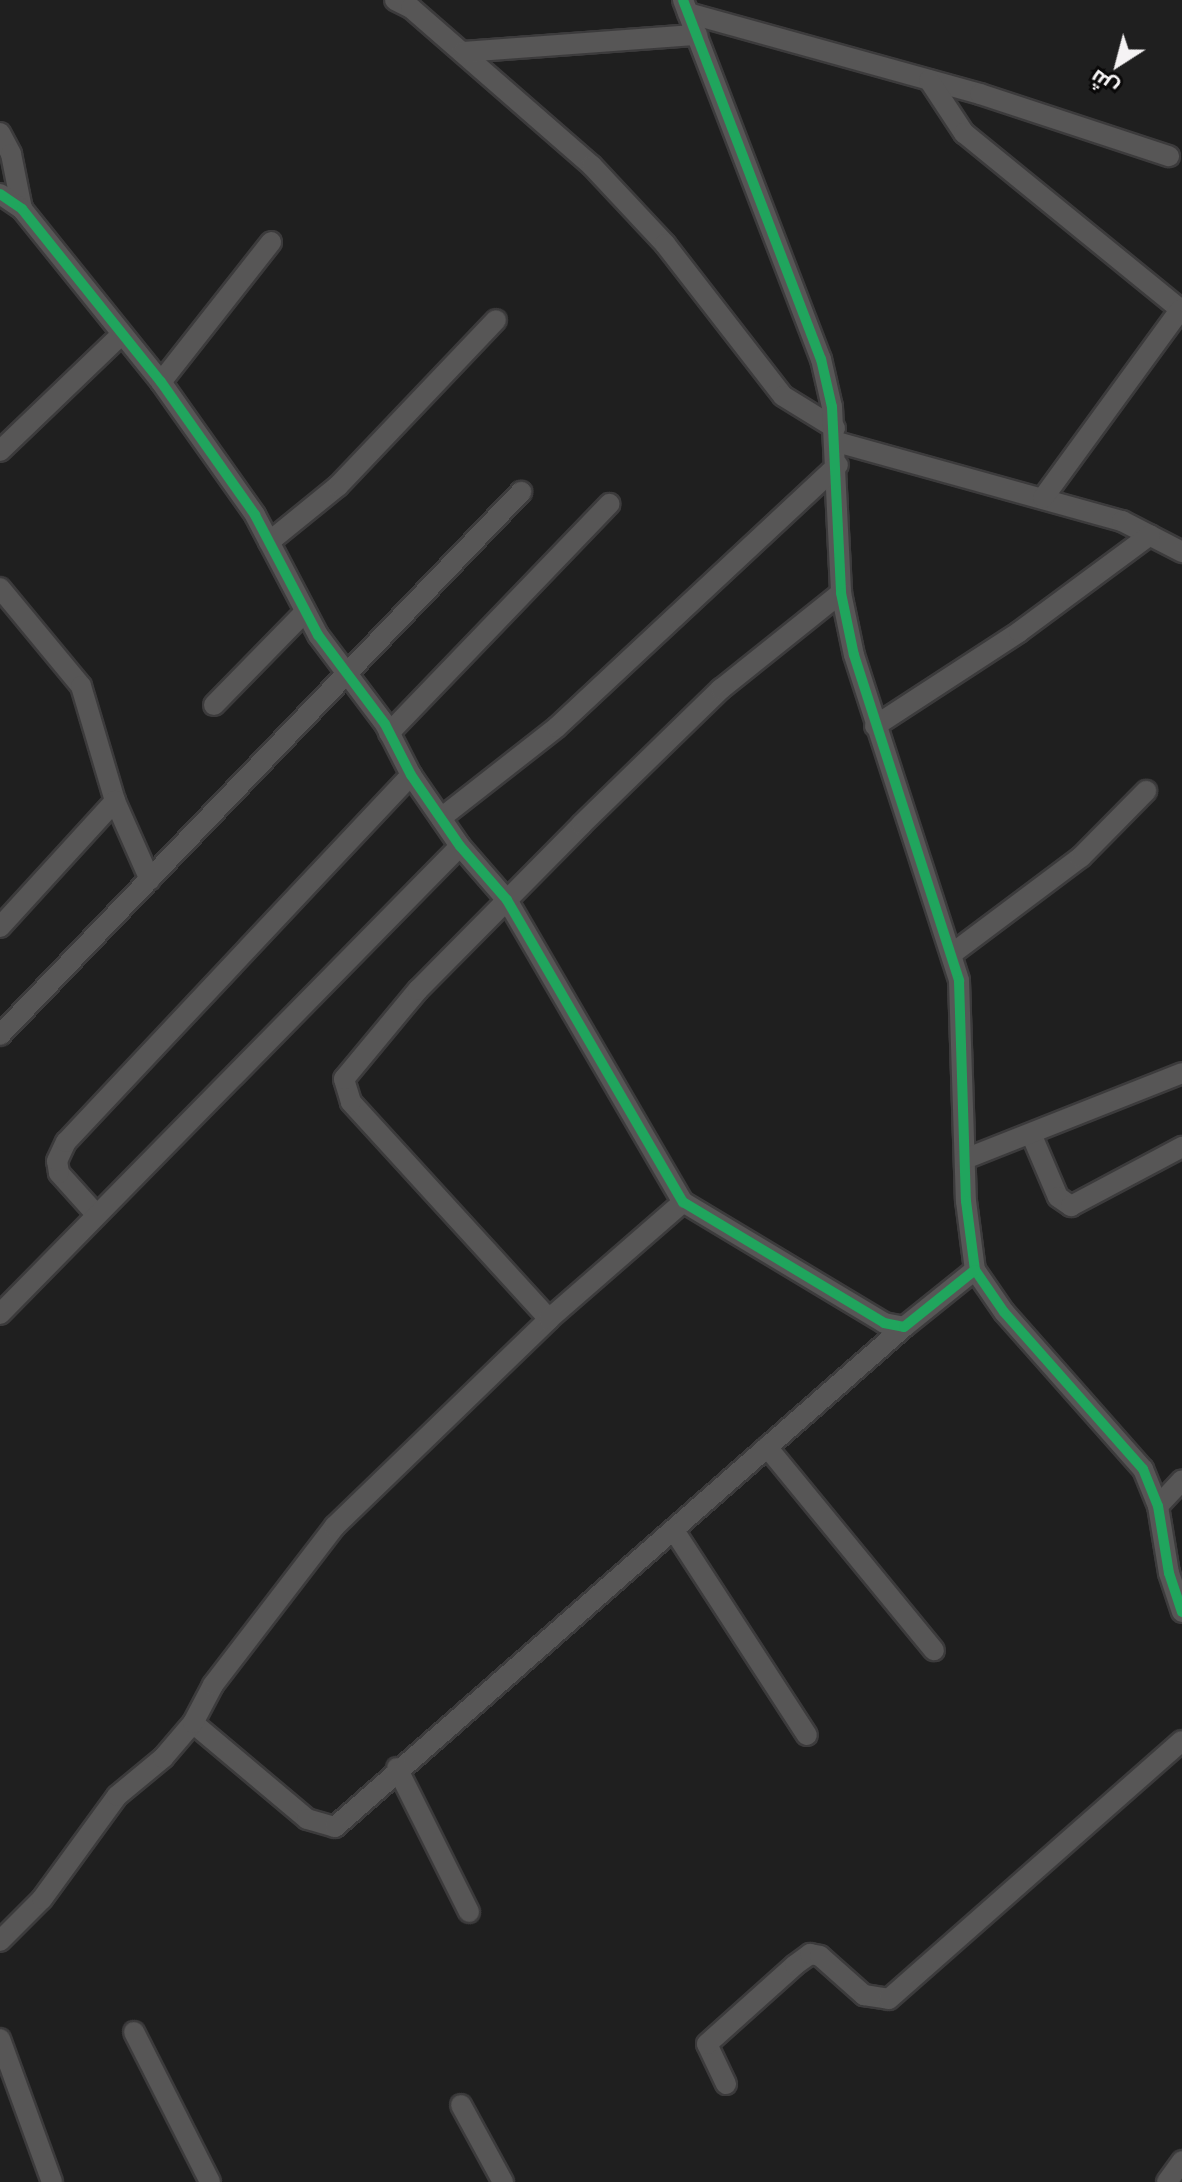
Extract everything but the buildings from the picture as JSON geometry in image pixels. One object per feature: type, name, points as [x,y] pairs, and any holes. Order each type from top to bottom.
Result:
[{"type":"street","points":[[395,0],[463,52],[592,166],[665,244],[783,396],[836,435],[1122,521],[1182,552]]},
{"type":"street","points":[[685,7],[821,359],[836,435],[841,593],[875,726],[953,953],[962,1014],[965,1159],[975,1270],[1004,1312],[1130,1450],[1158,1506],[1169,1573],[1182,1612]]},
{"type":"street","points":[[685,7],[1169,156]]},
{"type":"street","points":[[463,52],[697,35]]},
{"type":"street","points":[[929,80],[964,133],[1181,311],[1043,498]]},
{"type":"street","points":[[0,133],[11,154],[22,209]]},
{"type":"street","points":[[0,194],[22,209],[161,382],[269,542],[305,612],[389,733],[411,775],[460,846],[507,900],[683,1202],[856,1309],[904,1327]]},
{"type":"street","points":[[161,382],[271,242]]},
{"type":"street","points":[[269,542],[338,486],[496,320]]},
{"type":"street","points":[[0,451],[122,334]]},
{"type":"street","points":[[441,818],[557,727],[838,465]]},
{"type":"street","points":[[0,1035],[521,492]]},
{"type":"street","points":[[389,733],[609,504]]},
{"type":"street","points":[[875,726],[1019,632],[1150,535]]},
{"type":"street","points":[[0,588],[81,686],[115,801],[150,880]]},
{"type":"street","points":[[549,1319],[351,1102],[344,1079],[418,990],[721,689],[841,593]]},
{"type":"street","points":[[214,705],[305,612]]},
{"type":"street","points":[[95,1213],[59,1173],[57,1161],[66,1142],[411,775]]},
{"type":"street","points":[[953,953],[1081,857],[1146,791]]},
{"type":"street","points":[[0,927],[115,801]]},
{"type":"street","points":[[0,1314],[95,1213],[460,846]]},
{"type":"street","points":[[965,1159],[1032,1136],[1182,1073]]},
{"type":"street","points":[[1032,1136],[1058,1197],[1071,1206],[1182,1147]]},
{"type":"street","points":[[0,1941],[42,1899],[117,1796],[163,1758],[193,1723],[213,1685],[335,1526],[549,1319],[683,1202]]},
{"type":"street","points":[[193,1723],[321,1826],[335,1827],[397,1768],[675,1532],[904,1327],[975,1270]]},
{"type":"street","points":[[767,1447],[934,1650]]},
{"type":"street","points":[[1158,1506],[1182,1480]]},
{"type":"street","points":[[675,1532],[807,1735]]},
{"type":"street","points":[[726,2084],[707,2044],[795,1965],[810,1954],[820,1956],[864,1995],[889,1999],[1182,1741]]},
{"type":"street","points":[[397,1768],[469,1912]]},
{"type":"street","points":[[134,2032],[210,2182]]},
{"type":"street","points":[[0,2039],[52,2182]]},
{"type":"street","points":[[461,2105],[503,2182]]},
{"type":"street","points":[[1167,2182],[1182,2161]]},
{"type":"cycle path","points":[[683,0],[821,359],[832,407],[841,593],[854,655],[959,981],[966,1201],[975,1270],[1004,1312],[1143,1469],[1158,1506],[1169,1573],[1182,1612]]},
{"type":"cycle path","points":[[0,194],[22,209],[161,382],[255,515],[318,635],[385,724],[411,775],[460,846],[507,900],[683,1202],[884,1323],[904,1327],[975,1270]]}]
